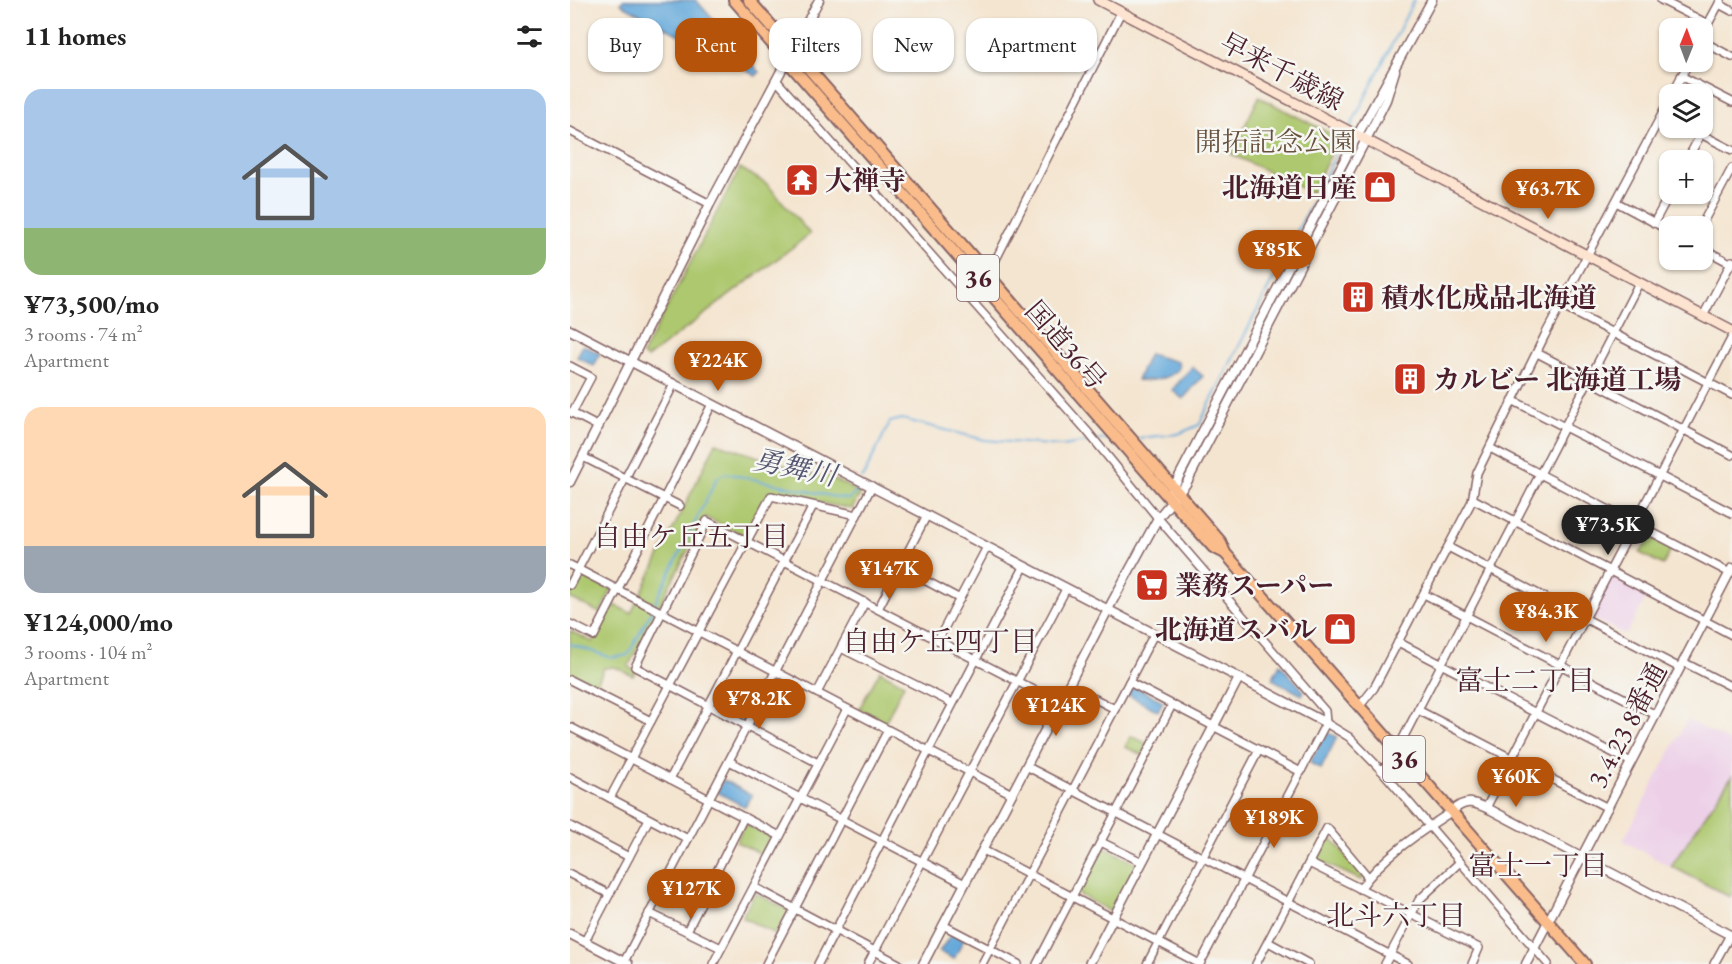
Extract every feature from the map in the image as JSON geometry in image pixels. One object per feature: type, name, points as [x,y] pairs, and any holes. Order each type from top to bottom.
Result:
[{"type":"highway","name":"国道36号","points":[[734,0],[769,40]]},
{"type":"highway","name":"国道36号","points":[[749,0],[769,23]]},
{"type":"highway","name":"国道36号","points":[[797,72],[984,279],[1173,494],[1213,547],[1225,553],[1585,964]]},
{"type":"highway","name":"国道36号","points":[[811,72],[984,279]]},
{"type":"main road","name":"早来千歳線","points":[[1098,0],[1732,331]]},
{"type":"street","points":[[810,18],[819,0]]},
{"type":"street","points":[[923,964],[1108,609],[1173,494],[1354,134],[1386,100],[1395,71],[1432,0]]},
{"type":"street","points":[[1661,0],[1696,18]]},
{"type":"street","points":[[1711,18],[1720,2],[1732,11]]},
{"type":"street","points":[[984,279],[1121,12]]},
{"type":"street","points":[[1713,47],[1732,57]]},
{"type":"street","points":[[570,482],[572,471],[583,457],[599,427],[710,204],[782,72]]},
{"type":"street","points":[[1677,84],[1683,72]]},
{"type":"street","points":[[1681,76],[1732,102]]},
{"type":"street","points":[[777,81],[1104,450],[1158,518],[1326,711],[1326,723],[1200,964],[983,850]]},
{"type":"street","points":[[1359,707],[1374,688],[1473,499],[1478,473],[1490,448],[1561,306],[1659,120]]},
{"type":"street","points":[[570,131],[710,204]]},
{"type":"street","points":[[1709,138],[1732,150]]},
{"type":"street","points":[[1706,216],[1732,168]]},
{"type":"street","points":[[1616,202],[1659,226]]},
{"type":"street","points":[[1654,223],[1664,204]]},
{"type":"street","points":[[1703,316],[1732,263],[1713,254]]},
{"type":"street","points":[[1381,770],[1399,752],[1442,663],[1639,283]]},
{"type":"street","points":[[1561,306],[1732,395]]},
{"type":"street","points":[[570,330],[1108,609],[1349,737],[1381,770],[1548,964]]},
{"type":"street","points":[[1486,808],[1732,337]]},
{"type":"street","points":[[1539,354],[1732,455]]},
{"type":"street","points":[[570,366],[591,377],[571,412],[599,427]]},
{"type":"street","points":[[570,585],[674,384]]},
{"type":"street","points":[[1514,401],[1732,513]]},
{"type":"street","points":[[570,624],[594,636],[712,404]]},
{"type":"street","points":[[1490,448],[1731,571]]},
{"type":"street","points":[[583,457],[680,506]]},
{"type":"street","points":[[570,934],[626,963],[688,839],[824,580],[870,485]]},
{"type":"street","points":[[610,798],[771,496],[857,515]]},
{"type":"street","points":[[1473,499],[1732,634]]},
{"type":"street","points":[[670,779],[813,506]]},
{"type":"street","points":[[878,609],[927,515]]},
{"type":"street","points":[[818,763],[635,667],[707,521],[1059,703]]},
{"type":"street","points":[[938,640],[987,547]]},
{"type":"street","points":[[1448,547],[1585,618],[1732,687]]},
{"type":"street","points":[[570,565],[1012,794]]},
{"type":"street","points":[[900,567],[960,599]]},
{"type":"street","points":[[818,964],[1024,567]]},
{"type":"street","name":"3.4.23 8番通","points":[[1526,964],[1705,620],[1728,585],[1731,571]]},
{"type":"street","points":[[868,964],[1066,589]]},
{"type":"street","points":[[1424,594],[1656,715]]},
{"type":"street","points":[[817,693],[865,602]]},
{"type":"street","points":[[982,964],[1154,634]]},
{"type":"street","points":[[1398,642],[1631,762]]},
{"type":"street","points":[[841,648],[952,703]]},
{"type":"street","points":[[1089,964],[1239,678]]},
{"type":"street","points":[[570,680],[651,721]]},
{"type":"street","points":[[1130,682],[1301,772]]},
{"type":"street","points":[[1068,686],[1115,709]]},
{"type":"street","points":[[1037,964],[1172,705]]},
{"type":"street","points":[[713,964],[846,709]]},
{"type":"street","points":[[1418,710],[1608,807]]},
{"type":"street","points":[[570,727],[780,836]]},
{"type":"street","points":[[766,964],[888,730]]},
{"type":"street","points":[[1147,964],[1259,750]]},
{"type":"street","points":[[729,761],[965,884]]},
{"type":"street","points":[[1026,766],[1408,964]]},
{"type":"street","points":[[570,777],[688,839]]},
{"type":"street","points":[[1360,889],[1368,877],[1429,826],[1466,802],[1486,808],[1731,935],[1714,964]]},
{"type":"street","points":[[687,931],[744,817]]},
{"type":"street","points":[[585,941],[649,819]]},
{"type":"street","points":[[570,826],[629,857]]},
{"type":"street","points":[[1256,964],[1327,828],[1368,877]]},
{"type":"street","points":[[1101,842],[1142,862]]},
{"type":"street","points":[[1385,964],[1419,900],[1460,862]]},
{"type":"street","points":[[1309,863],[1479,948],[1472,964]]},
{"type":"street","points":[[570,874],[609,894]]},
{"type":"street","points":[[754,887],[899,964]]},
{"type":"street","points":[[650,913],[721,948]]},
{"type":"street","points":[[943,925],[1018,964]]},
{"type":"street","points":[[1268,942],[1310,964]]},
{"type":"shaded area","points":[[1610,574],[1648,594],[1626,635],[1589,616]]},
{"type":"shaded area","points":[[1687,720],[1732,743],[1730,899],[1623,841]]},
{"type":"green space","name":"開拓記念公園","points":[[1259,97],[1339,138],[1311,193],[1231,154]]},
{"type":"green space","points":[[740,168],[767,184],[810,234],[647,358],[642,355]]},
{"type":"green space","points":[[716,443],[820,477],[825,475],[861,493],[852,509],[769,493],[745,536],[705,517],[628,667],[636,671],[633,676],[615,667],[604,668],[596,686],[570,675],[570,631],[593,642],[612,604],[631,613]]},
{"type":"green space","points":[[1650,537],[1672,548],[1663,565],[1640,553]]},
{"type":"green space","points":[[580,574],[612,589],[600,613],[570,598],[570,593]]},
{"type":"green space","points":[[880,671],[904,684],[885,723],[859,709]]},
{"type":"green space","points":[[1131,736],[1148,744],[1143,755],[1125,747]]},
{"type":"green space","points":[[1732,776],[1732,893],[1730,897],[1671,866]]},
{"type":"green space","points":[[745,824],[775,838],[766,856],[736,842]]},
{"type":"green space","points":[[1327,837],[1330,837],[1364,875],[1361,880],[1315,859]]},
{"type":"green space","points":[[1102,846],[1138,864],[1111,912],[1077,893]]},
{"type":"green space","points":[[755,893],[790,911],[777,935],[742,917]]},
{"type":"water","points":[[623,0],[696,0],[712,18],[675,18],[675,33],[663,26],[663,18],[647,18],[621,4]]},
{"type":"water","points":[[757,70],[759,72],[756,76],[748,72],[757,72]]},
{"type":"water","points":[[583,345],[600,354],[594,366],[577,357]]},
{"type":"water","points":[[1149,354],[1178,362],[1179,368],[1171,375],[1160,379],[1137,380]]},
{"type":"water","points":[[1192,367],[1203,376],[1183,399],[1172,390]]},
{"type":"water","points":[[1280,664],[1304,691],[1302,695],[1272,679]]},
{"type":"water","points":[[1133,686],[1163,701],[1158,711],[1128,695]]},
{"type":"water","points":[[1326,732],[1337,737],[1321,769],[1310,763]]},
{"type":"water","points":[[723,780],[752,795],[745,807],[717,792]]},
{"type":"water","points":[[952,933],[964,939],[954,959],[939,952]]},
{"type":"waterway","name":"勇舞川","points":[[1350,128],[1414,0]]},
{"type":"waterway","name":"勇舞川","points":[[1139,438],[1178,434],[1199,425],[1347,133]]},
{"type":"waterway","name":"勇舞川","points":[[862,479],[890,422],[902,419],[985,440],[1062,446],[1093,441]]},
{"type":"waterway","name":"勇舞川","points":[[1099,440],[1110,439]]},
{"type":"waterway","name":"勇舞川","points":[[654,605],[717,478],[725,473],[849,499],[858,491],[860,484]]},
{"type":"waterway","name":"勇舞川","points":[[570,644],[612,658],[628,655],[652,610]]},
{"type":"place","name":"大禅寺","points":[[802,180]]},
{"type":"place","name":"北海道日産","points":[[1380,187]]},
{"type":"place","name":"積水化成品北海道","points":[[1358,297]]},
{"type":"place","name":"カルビー 北海道工場","points":[[1410,379]]},
{"type":"place","name":"業務スーパー","points":[[1152,585]]},
{"type":"place","name":"北海道スバル","points":[[1340,629]]},
{"type":"district","name":"自由ケ丘五丁目","points":[[691,536]]},
{"type":"district","name":"自由ケ丘四丁目","points":[[940,641]]},
{"type":"district","name":"富士二丁目","points":[[1525,680]]},
{"type":"district","name":"富士一丁目","points":[[1538,865]]},
{"type":"district","name":"北斗六丁目","points":[[1396,915]]}]
